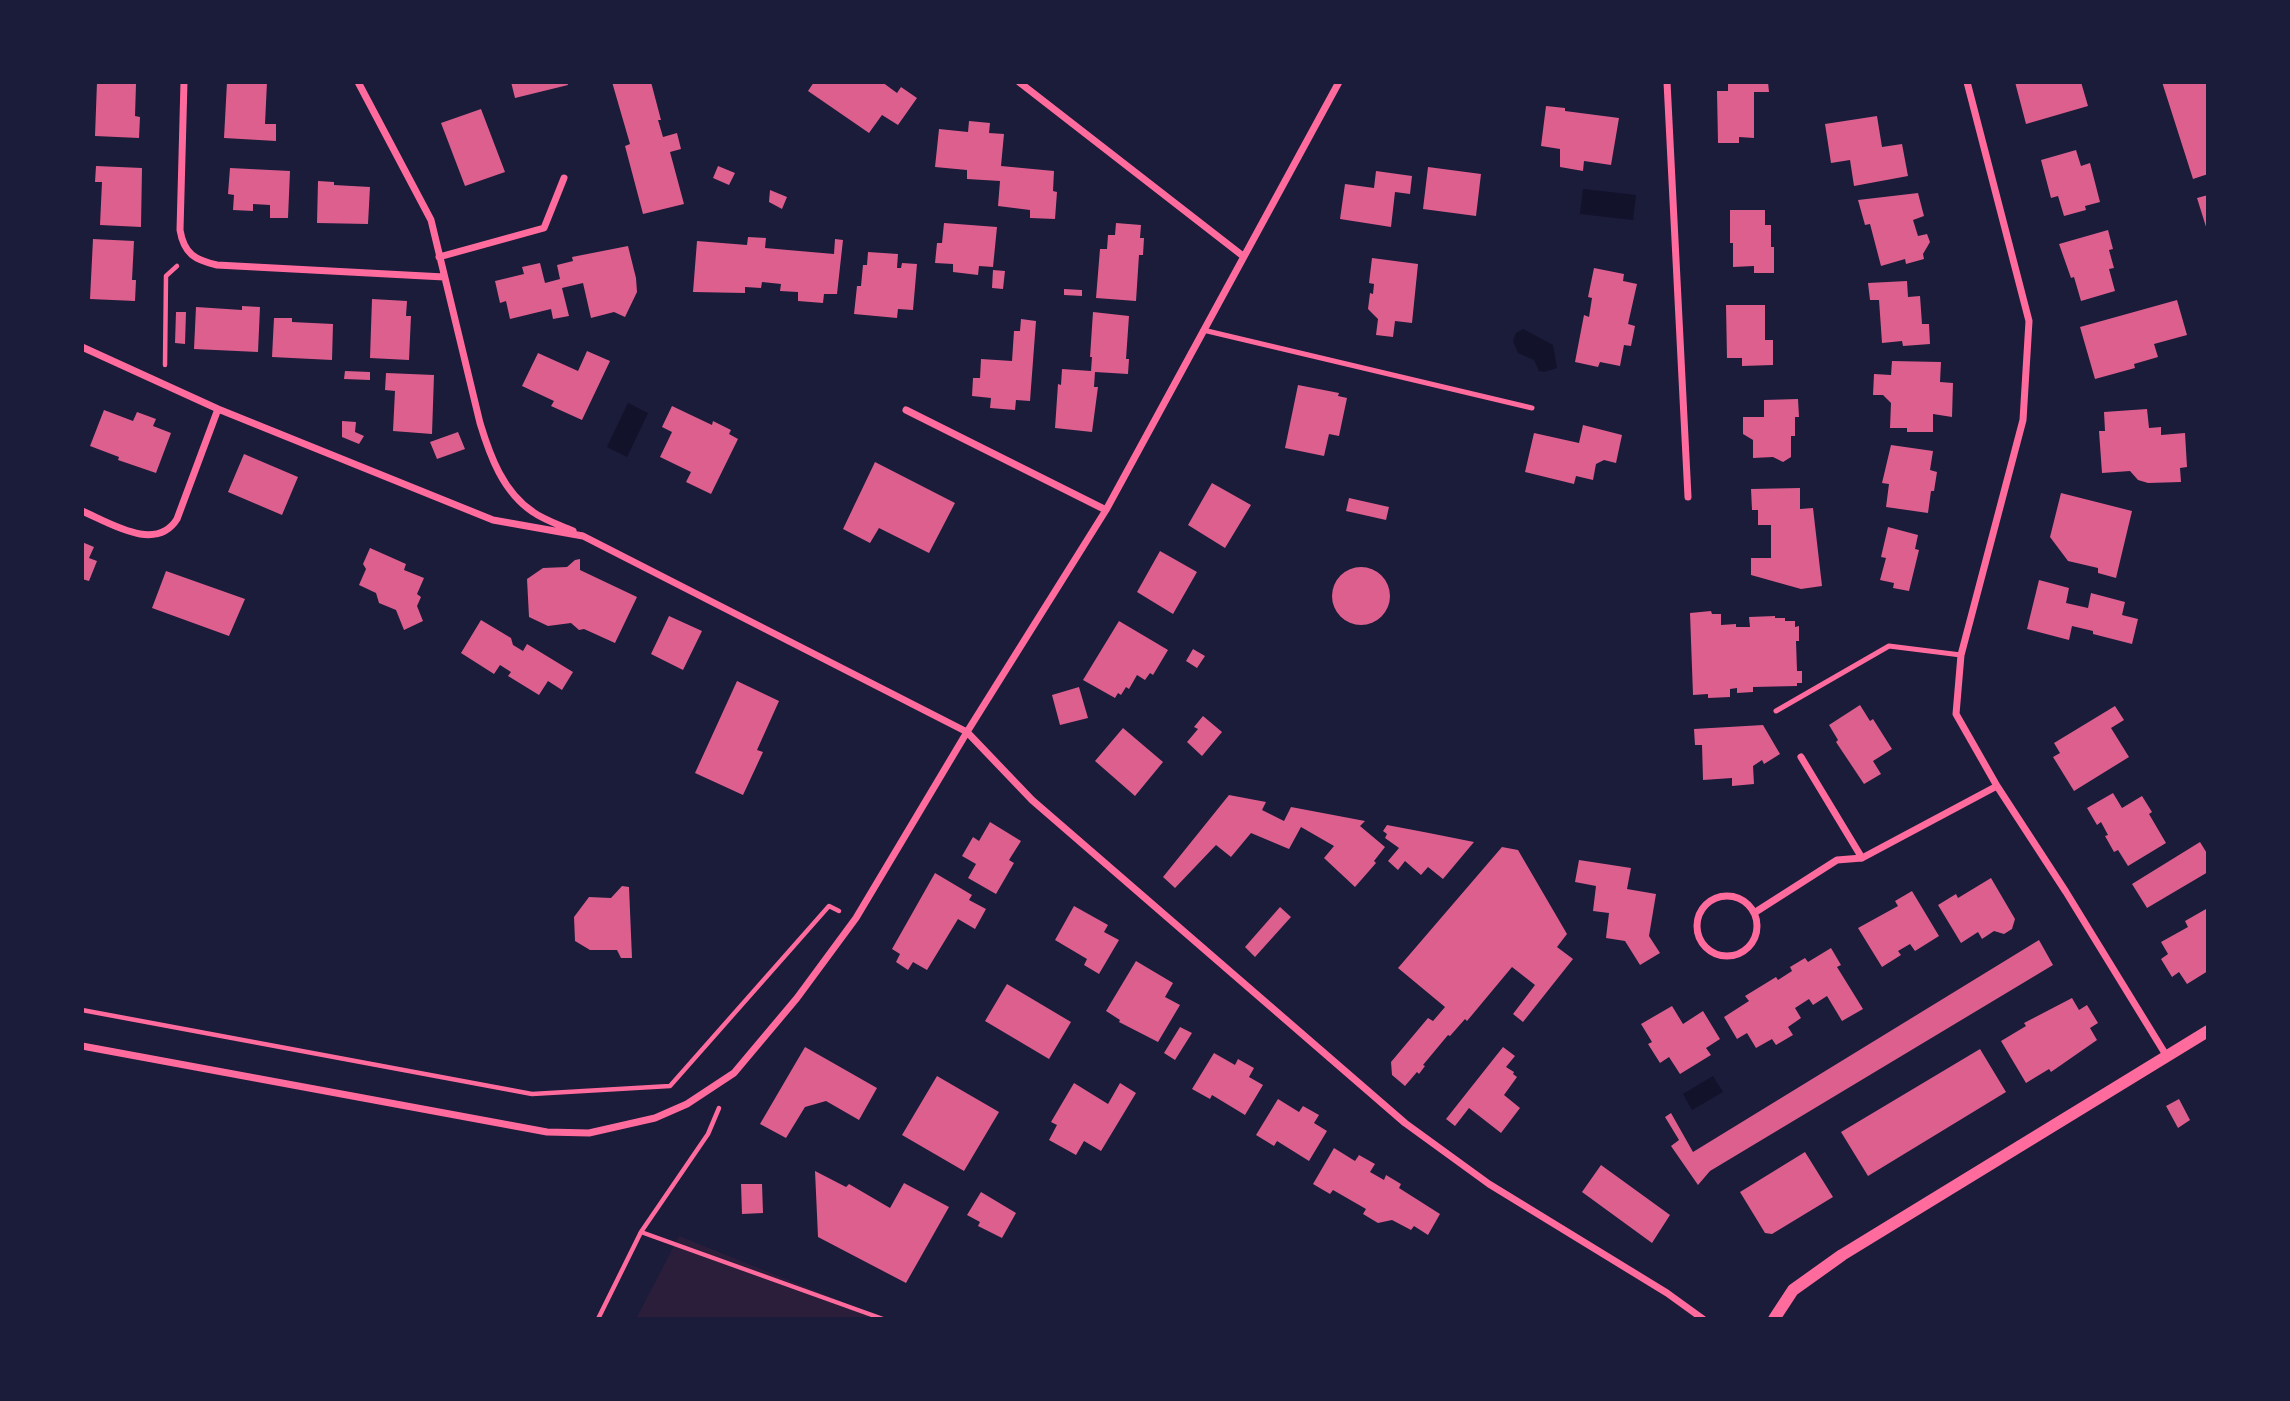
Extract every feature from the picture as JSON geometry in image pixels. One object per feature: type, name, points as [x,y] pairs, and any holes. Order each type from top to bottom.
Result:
[{"type":"street","points":[[184,82],[180,230],[182,243],[190,254],[202,262],[217,265],[444,277]]},
{"type":"street","points":[[358,82],[431,220],[488,450],[498,472],[532,512],[967,732],[1032,800],[1405,1123],[1489,1184],[1667,1293],[1703,1319]]},
{"type":"street","points":[[1019,82],[1243,256]]},
{"type":"street","points":[[82,1046],[547,1132],[589,1133],[655,1118],[687,1104],[734,1073],[797,998],[856,918],[967,732],[1106,510],[1339,82]]},
{"type":"street","points":[[1667,82],[1688,498]]},
{"type":"street","points":[[1967,82],[2029,321],[2023,420],[1961,655],[1956,714],[1997,786],[2166,1055]]},
{"type":"street","points":[[439,257],[544,228],[564,178]]},
{"type":"street","points":[[82,347],[218,409],[493,520],[583,536]]},
{"type":"street","points":[[82,512],[139,535],[165,533],[177,519],[218,409]]},
{"type":"street","points":[[906,410],[1106,510]]},
{"type":"street","points":[[1801,757],[1862,858]]},
{"type":"street","points":[[1754,913],[1837,860],[1862,858],[1997,786]]},
{"type":"street","points":[[1731,896],[1749,905],[1754,913],[1757,922],[1753,941],[1738,953],[1729,956],[1710,951],[1699,936],[1699,916],[1703,907],[1711,900],[1731,896]]},
{"type":"street","points":[[1774,1319],[1793,1290],[1842,1255],[2208,1031]]},
{"type":"lane","points":[[1203,330],[1532,408]]},
{"type":"lane","points":[[1776,710],[1889,646],[1961,655]]},
{"type":"path","points":[[165,385],[166,276],[190,254]]},
{"type":"path","points":[[82,1010],[532,1094],[670,1086],[829,906],[856,918]]},
{"type":"path","points":[[598,1319],[641,1232],[708,1133],[734,1073]]},
{"type":"path","points":[[641,1232],[883,1319]]},
{"type":"shaded area","points":[[1583,189],[1636,195],[1633,220],[1580,214]]},
{"type":"shaded area","points":[[1523,329],[1553,345],[1557,368],[1539,371],[1534,360],[1518,353],[1513,341],[1516,333]]},
{"type":"shaded area","points":[[628,403],[648,413],[627,457],[607,447]]},
{"type":"shaded area","points":[[1713,1076],[1723,1092],[1692,1110],[1683,1094]]},
{"type":"shaded area","points":[[679,1236],[885,1319],[636,1319]]},
{"type":"building","points":[[97,82],[136,84],[135,116],[140,117],[139,138],[95,136]]},
{"type":"building","points":[[227,82],[267,82],[265,124],[276,124],[276,141],[224,138]]},
{"type":"building","points":[[511,82],[567,82],[568,85],[515,98]]},
{"type":"building","points":[[612,82],[651,82],[663,137],[677,133],[681,149],[670,152],[684,204],[643,214],[625,146],[630,144]]},
{"type":"building","points":[[814,82],[882,82],[897,93],[901,87],[917,98],[898,125],[882,115],[869,133],[808,91]]},
{"type":"building","points":[[1728,82],[1768,82],[1769,92],[1754,92],[1754,138],[1739,137],[1739,143],[1718,143],[1717,91],[1728,91]]},
{"type":"building","points":[[2015,82],[2081,82],[2088,106],[2026,124]]},
{"type":"building","points":[[2162,82],[2206,82],[2208,174],[2193,179]]},
{"type":"building","points":[[1546,106],[1619,118],[1611,165],[1584,161],[1583,171],[1560,167],[1560,149],[1541,146]]},
{"type":"building","points":[[481,109],[505,172],[465,186],[441,123]]},
{"type":"building","points":[[1877,116],[1882,147],[1902,144],[1908,176],[1854,186],[1850,160],[1831,163],[1825,124]]},
{"type":"building","points":[[969,121],[990,123],[989,133],[1004,134],[1001,166],[1054,171],[1053,191],[1057,192],[1055,219],[1030,218],[1030,210],[998,206],[1000,181],[967,179],[967,170],[935,167],[939,129],[968,132]]},
{"type":"building","points":[[2076,150],[2081,166],[2090,163],[2100,202],[2085,206],[2086,210],[2064,216],[2058,196],[2051,198],[2041,160]]},
{"type":"building","points":[[96,166],[142,168],[141,227],[100,225],[102,182],[95,182]]},
{"type":"building","points":[[718,166],[735,173],[729,185],[713,178]]},
{"type":"building","points":[[1428,167],[1481,174],[1476,216],[1423,209]]},
{"type":"building","points":[[230,168],[290,171],[288,218],[270,218],[270,205],[253,204],[253,211],[233,210],[234,195],[228,194]]},
{"type":"building","points":[[1376,171],[1412,176],[1410,194],[1395,192],[1391,227],[1340,219],[1345,184],[1374,188]]},
{"type":"building","points":[[318,181],[334,182],[334,185],[370,187],[368,224],[317,223]]},
{"type":"building","points":[[770,190],[787,197],[782,209],[769,202]]},
{"type":"building","points":[[1918,193],[1924,216],[1913,220],[1918,236],[1927,234],[1930,242],[1923,254],[1924,259],[1906,264],[1905,259],[1881,266],[1870,224],[1865,225],[1858,200]]},
{"type":"building","points":[[2208,195],[2208,230],[2207,230],[2197,198]]},
{"type":"building","points":[[1730,210],[1765,210],[1765,225],[1771,225],[1774,273],[1754,273],[1754,266],[1733,267]]},
{"type":"building","points":[[944,223],[997,227],[993,267],[979,266],[978,275],[953,272],[953,264],[935,263],[937,243],[942,243]]},
{"type":"building","points":[[1116,223],[1141,225],[1140,238],[1144,238],[1143,255],[1139,255],[1136,301],[1096,298],[1100,249],[1107,249],[1108,235],[1115,235]]},
{"type":"building","points":[[2108,230],[2113,249],[2109,250],[2114,268],[2109,269],[2115,291],[2081,301],[2074,277],[2071,278],[2059,244]]},
{"type":"building","points":[[748,237],[766,238],[765,248],[834,254],[835,239],[843,240],[837,294],[824,294],[823,303],[798,301],[798,292],[780,291],[781,284],[762,282],[761,288],[745,287],[745,293],[693,292],[697,241],[747,245]]},
{"type":"building","points":[[93,239],[134,241],[132,280],[136,280],[135,301],[90,299]]},
{"type":"building","points":[[628,246],[637,292],[625,317],[614,312],[591,318],[583,283],[562,288],[569,316],[553,319],[551,309],[510,319],[506,301],[500,303],[495,281],[524,274],[522,267],[540,263],[545,283],[560,279],[557,265],[573,261],[572,257]]},
{"type":"building","points":[[868,252],[898,254],[897,268],[901,268],[902,263],[917,264],[913,310],[898,309],[897,318],[854,314],[857,286],[861,286],[863,265],[867,265]]},
{"type":"building","points":[[1372,258],[1418,264],[1412,323],[1395,321],[1393,337],[1376,335],[1378,319],[1368,309],[1374,284],[1369,283]]},
{"type":"building","points":[[1594,268],[1624,274],[1623,281],[1637,284],[1628,324],[1635,326],[1631,346],[1624,345],[1620,366],[1600,362],[1598,367],[1575,362],[1584,315],[1589,317],[1592,298],[1588,297]]},
{"type":"building","points":[[993,270],[1005,271],[1003,289],[992,288]]},
{"type":"building","points":[[1907,281],[1908,297],[1920,296],[1922,324],[1929,324],[1930,344],[1903,346],[1902,341],[1882,343],[1879,300],[1870,300],[1868,283]]},
{"type":"building","points":[[1064,289],[1082,290],[1082,296],[1064,295]]},
{"type":"building","points":[[372,299],[407,301],[406,316],[411,316],[409,360],[370,358]]},
{"type":"building","points":[[2177,300],[2187,335],[2154,344],[2158,357],[2134,364],[2135,368],[2095,379],[2080,327]]},
{"type":"building","points":[[1726,305],[1765,305],[1765,340],[1773,340],[1773,365],[1742,366],[1742,358],[1727,358]]},
{"type":"building","points":[[242,306],[260,307],[258,352],[194,349],[196,307],[242,310]]},
{"type":"building","points":[[176,312],[186,312],[185,344],[175,343]]},
{"type":"building","points":[[1093,312],[1129,316],[1126,359],[1129,359],[1128,374],[1095,372],[1094,387],[1098,387],[1092,432],[1055,428],[1058,384],[1061,385],[1062,369],[1091,371]]},
{"type":"building","points":[[274,318],[292,318],[292,322],[333,324],[332,360],[272,357]]},
{"type":"building","points":[[1021,319],[1036,321],[1030,401],[1016,400],[1015,410],[990,408],[991,398],[972,396],[973,378],[980,378],[981,359],[1012,361],[1014,331],[1020,331]]},
{"type":"building","points":[[587,351],[610,361],[582,420],[551,406],[554,401],[522,386],[538,353],[578,371]]},
{"type":"building","points":[[1892,361],[1941,362],[1940,382],[1953,383],[1952,417],[1933,414],[1933,432],[1907,432],[1907,428],[1890,428],[1891,403],[1883,395],[1873,395],[1874,374],[1891,375]]},
{"type":"building","points":[[345,371],[370,372],[370,380],[344,379]]},
{"type":"building","points":[[386,373],[434,375],[432,434],[393,431],[395,391],[385,390]]},
{"type":"building","points":[[1298,385],[1339,393],[1338,396],[1347,398],[1339,436],[1329,434],[1324,456],[1285,448]]},
{"type":"building","points":[[1798,399],[1799,417],[1795,417],[1795,436],[1791,436],[1791,457],[1783,462],[1773,457],[1753,458],[1753,440],[1743,434],[1743,417],[1764,417],[1764,400]]},
{"type":"building","points":[[672,406],[712,425],[713,421],[731,430],[729,434],[738,439],[711,494],[686,482],[691,472],[660,457],[672,432],[662,427]]},
{"type":"building","points":[[2147,409],[2149,428],[2161,427],[2161,435],[2185,433],[2187,467],[2180,468],[2181,482],[2148,483],[2138,480],[2130,471],[2102,473],[2099,431],[2105,431],[2104,412]]},
{"type":"building","points":[[104,410],[133,421],[137,412],[156,419],[153,426],[171,433],[156,473],[118,460],[119,457],[90,446]]},
{"type":"building","points":[[342,421],[356,422],[355,432],[364,436],[359,444],[342,437]]},
{"type":"building","points":[[1583,425],[1622,435],[1616,463],[1604,460],[1596,464],[1593,480],[1576,476],[1574,484],[1525,472],[1534,433],[1579,443]]},
{"type":"building","points":[[458,432],[465,449],[437,459],[430,442]]},
{"type":"building","points":[[1891,445],[1933,451],[1930,470],[1937,472],[1928,513],[1886,507],[1889,484],[1882,483]]},
{"type":"building","points":[[244,454],[298,477],[282,515],[228,492]]},
{"type":"building","points":[[875,462],[955,503],[929,553],[879,528],[870,543],[843,529]]},
{"type":"building","points":[[1212,483],[1251,505],[1225,548],[1188,525]]},
{"type":"building","points":[[1800,488],[1800,509],[1813,508],[1822,586],[1801,589],[1751,575],[1751,558],[1771,558],[1771,525],[1758,525],[1758,510],[1752,510],[1751,489]]},
{"type":"building","points":[[2061,493],[2132,511],[2116,578],[2098,573],[2098,568],[2068,561],[2050,537]]},
{"type":"building","points":[[1349,498],[1389,507],[1386,520],[1346,511]]},
{"type":"building","points":[[1888,527],[1918,535],[1915,549],[1919,550],[1909,591],[1893,588],[1894,583],[1880,580],[1886,558],[1881,557]]},
{"type":"building","points":[[82,542],[94,547],[89,558],[97,561],[89,581],[82,579]]},
{"type":"building","points":[[370,548],[406,564],[404,570],[424,578],[417,594],[421,597],[417,606],[423,621],[404,630],[396,610],[379,603],[376,593],[359,585],[366,569],[363,564]]},
{"type":"building","points":[[1160,551],[1197,572],[1173,614],[1137,592]]},
{"type":"building","points":[[580,559],[580,570],[637,597],[615,643],[584,629],[579,630],[571,623],[548,626],[529,617],[527,579],[543,568],[567,567]]},
{"type":"building","points":[[1355,567],[1367,567],[1382,575],[1390,590],[1390,602],[1382,617],[1367,625],[1355,625],[1340,617],[1332,602],[1332,590],[1340,575]]},
{"type":"building","points":[[166,571],[245,599],[229,636],[152,608]]},
{"type":"building","points":[[2039,580],[2069,588],[2066,603],[2088,608],[2091,593],[2125,602],[2122,615],[2138,619],[2132,644],[2072,626],[2069,640],[2027,629]]},
{"type":"building","points":[[1711,611],[1712,614],[1721,614],[1721,625],[1736,624],[1736,627],[1750,627],[1749,617],[1775,616],[1785,618],[1785,621],[1795,621],[1795,627],[1799,626],[1799,641],[1796,641],[1797,671],[1802,671],[1802,683],[1797,683],[1797,686],[1753,687],[1753,692],[1737,693],[1737,688],[1730,689],[1730,697],[1708,698],[1708,694],[1693,695],[1690,613]]},
{"type":"building","points":[[669,616],[702,631],[683,670],[651,654]]},
{"type":"building","points":[[481,620],[511,638],[513,645],[523,651],[527,644],[573,672],[562,690],[548,681],[539,695],[508,676],[511,672],[500,665],[494,674],[461,653]]},
{"type":"building","points":[[1119,621],[1168,650],[1153,675],[1150,673],[1145,680],[1137,675],[1129,689],[1126,687],[1121,695],[1118,693],[1115,698],[1083,680]]},
{"type":"building","points":[[1193,649],[1205,656],[1197,668],[1186,661]]},
{"type":"building","points":[[737,681],[779,701],[757,750],[763,752],[743,795],[695,773]]},
{"type":"building","points":[[1079,687],[1088,718],[1060,725],[1052,695]]},
{"type":"building","points":[[1860,705],[1870,721],[1873,719],[1892,749],[1873,761],[1881,774],[1864,784],[1836,742],[1838,740],[1829,725]]},
{"type":"building","points":[[2115,706],[2124,720],[2111,728],[2129,757],[2074,791],[2053,757],[2060,753],[2054,743]]},
{"type":"building","points":[[1203,716],[1222,732],[1202,756],[1187,742],[1198,729],[1194,727]]},
{"type":"building","points":[[1763,725],[1780,754],[1764,764],[1762,760],[1753,766],[1754,784],[1732,786],[1732,778],[1703,780],[1702,745],[1695,745],[1694,729]]},
{"type":"building","points":[[1123,728],[1163,762],[1135,796],[1095,761]]},
{"type":"building","points":[[2113,793],[2122,808],[2142,796],[2166,843],[2128,866],[2118,850],[2114,852],[2101,822],[2097,825],[2087,808]]},
{"type":"building","points":[[1229,795],[1266,802],[1262,810],[1284,821],[1291,807],[1365,821],[1360,826],[1385,847],[1374,861],[1376,863],[1355,887],[1324,858],[1334,846],[1301,827],[1289,849],[1251,833],[1231,857],[1216,845],[1175,888],[1163,877]]},
{"type":"building","points":[[990,822],[1021,841],[1009,860],[1014,863],[996,894],[968,878],[976,864],[962,856],[973,837],[979,841]]},
{"type":"building","points":[[1387,825],[1474,842],[1443,879],[1428,867],[1421,875],[1405,861],[1398,870],[1388,861],[1399,848],[1385,838],[1387,834],[1383,831]]},
{"type":"building","points":[[2200,842],[2208,855],[2208,872],[2147,908],[2132,884]]},
{"type":"building","points":[[1502,847],[1518,850],[1567,934],[1557,947],[1573,959],[1523,1022],[1513,1014],[1535,985],[1512,967],[1467,1021],[1465,1019],[1448,1035],[1423,1065],[1425,1066],[1419,1074],[1417,1072],[1405,1086],[1392,1075],[1391,1062],[1428,1018],[1433,1021],[1445,1007],[1398,968]]},
{"type":"building","points":[[1579,860],[1631,868],[1627,889],[1656,894],[1649,936],[1660,953],[1640,965],[1625,941],[1606,938],[1609,913],[1593,911],[1596,886],[1575,882]]},
{"type":"building","points":[[935,873],[972,895],[969,900],[986,909],[975,929],[958,919],[927,970],[913,962],[908,970],[896,962],[900,954],[892,949]]},
{"type":"building","points":[[1991,878],[2015,919],[2012,929],[2004,934],[1994,931],[1982,939],[1978,932],[1961,943],[1938,905],[1956,894],[1958,898]]},
{"type":"building","points":[[622,886],[629,887],[632,958],[621,958],[617,950],[590,950],[575,941],[574,917],[589,897],[611,898]]},
{"type":"building","points":[[1912,891],[1939,936],[1915,951],[1910,944],[1898,951],[1901,955],[1882,967],[1858,928],[1898,906],[1895,901]]},
{"type":"building","points":[[1074,906],[1108,925],[1104,932],[1119,940],[1099,974],[1084,965],[1087,959],[1055,940]]},
{"type":"building","points":[[1280,907],[1291,917],[1255,957],[1245,947]]},
{"type":"building","points":[[2206,909],[2208,971],[2187,984],[2179,972],[2172,977],[2161,959],[2168,954],[2161,942],[2188,927],[2185,921]]},
{"type":"building","points":[[2039,940],[2053,965],[1710,1171],[1698,1185],[1671,1146],[1679,1140],[1665,1117],[1671,1113],[1693,1152]]},
{"type":"building","points":[[1831,948],[1841,965],[1837,967],[1863,1009],[1842,1021],[1827,996],[1813,1005],[1809,999],[1795,1008],[1801,1018],[1788,1027],[1793,1035],[1776,1045],[1772,1039],[1756,1048],[1747,1033],[1737,1039],[1724,1017],[1749,1001],[1745,996],[1776,977],[1778,980],[1792,971],[1790,967],[1805,958],[1808,962]]},
{"type":"building","points":[[1136,961],[1173,983],[1165,997],[1180,1005],[1158,1042],[1119,1022],[1120,1020],[1106,1011]]},
{"type":"building","points":[[1007,984],[1071,1022],[1049,1059],[985,1021]]},
{"type":"building","points":[[2072,998],[2079,1010],[2087,1005],[2098,1023],[2090,1028],[2097,1040],[2051,1072],[2049,1069],[2026,1083],[2001,1041],[2026,1026],[2024,1023]]},
{"type":"building","points":[[1672,1006],[1683,1024],[1703,1011],[1720,1039],[1706,1048],[1711,1055],[1680,1074],[1669,1057],[1660,1063],[1648,1044],[1652,1042],[1641,1024]]},
{"type":"building","points":[[1180,1027],[1192,1033],[1175,1060],[1164,1053]]},
{"type":"building","points":[[805,1047],[877,1088],[859,1120],[826,1101],[805,1107],[786,1138],[760,1124]]},
{"type":"building","points":[[1503,1047],[1515,1056],[1506,1067],[1517,1077],[1504,1095],[1520,1108],[1501,1133],[1469,1108],[1455,1126],[1446,1119]]},
{"type":"building","points":[[1980,1049],[2006,1092],[1868,1176],[1841,1132]]},
{"type":"building","points":[[1214,1053],[1235,1065],[1238,1059],[1254,1068],[1249,1077],[1263,1085],[1245,1115],[1212,1095],[1210,1099],[1192,1089]]},
{"type":"building","points":[[937,1076],[999,1112],[964,1171],[902,1135]]},
{"type":"building","points":[[1074,1083],[1108,1104],[1120,1083],[1136,1093],[1101,1151],[1084,1141],[1076,1155],[1049,1140],[1057,1125],[1051,1122]]},
{"type":"building","points":[[1278,1099],[1299,1112],[1303,1106],[1319,1115],[1314,1123],[1327,1131],[1309,1161],[1277,1141],[1274,1146],[1256,1135]]},
{"type":"building","points":[[2179,1099],[2190,1120],[2178,1128],[2166,1106]]},
{"type":"building","points":[[1334,1148],[1355,1161],[1359,1155],[1375,1164],[1370,1172],[1384,1180],[1386,1175],[1401,1184],[1399,1188],[1440,1214],[1428,1235],[1414,1226],[1411,1230],[1392,1220],[1378,1223],[1363,1214],[1366,1209],[1333,1190],[1330,1194],[1313,1184]]},
{"type":"building","points":[[1805,1152],[1833,1197],[1772,1234],[1765,1233],[1740,1192]]},
{"type":"building","points":[[1601,1165],[1670,1215],[1652,1243],[1582,1192]]},
{"type":"building","points":[[815,1171],[846,1187],[849,1184],[890,1208],[904,1183],[949,1207],[906,1283],[818,1237]]},
{"type":"building","points":[[741,1184],[762,1184],[763,1213],[742,1214]]},
{"type":"building","points":[[981,1192],[1016,1213],[1002,1238],[978,1226],[980,1222],[967,1215]]}]
